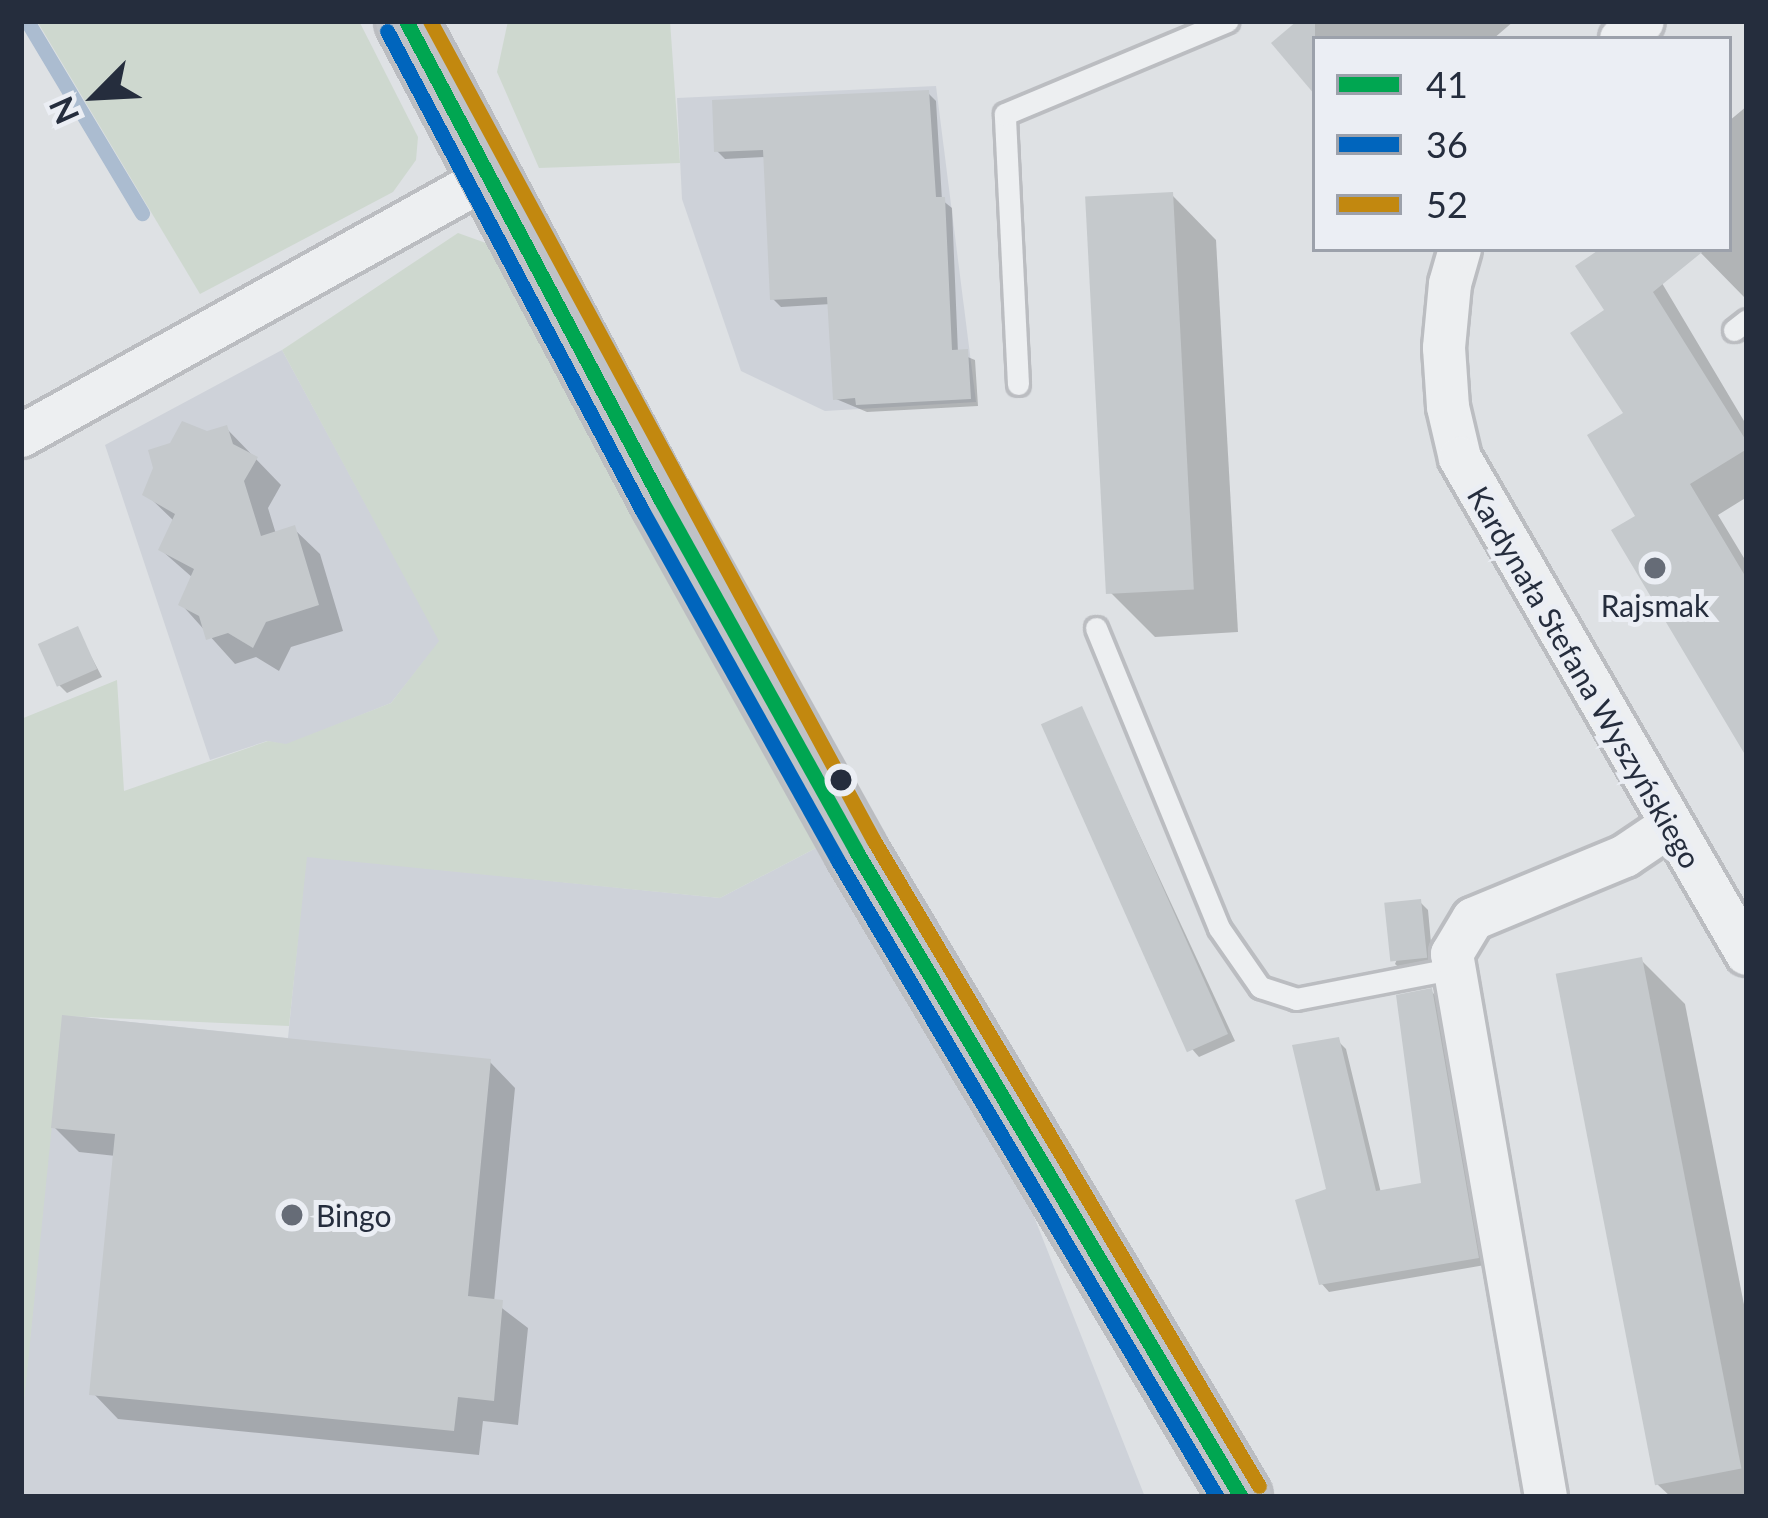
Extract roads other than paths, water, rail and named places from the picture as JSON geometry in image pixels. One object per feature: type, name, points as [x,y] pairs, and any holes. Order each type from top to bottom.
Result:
[{"type":"main road","points":[[406,21],[856,851],[1241,1497]]},
{"type":"street","points":[[21,436],[488,177]]},
{"type":"street","name":"Kardynała Stefana Wyszyńskiego","points":[[1459,252],[1450,284],[1444,348],[1448,407],[1460,458],[1747,954]]},
{"type":"street","points":[[1546,1497],[1452,954],[1473,919],[1625,856],[1671,825]]},
{"type":"lane","points":[[1018,385],[1005,114],[1227,21]]},
{"type":"lane","points":[[1096,628],[1219,928],[1260,987],[1296,999],[1455,968]]},
{"type":"waterway","points":[[27,21],[142,213]]},
{"type":"place","name":"Rajsmak","points":[[1655,568]]},
{"type":"place","name":"Bingo","points":[[292,1215]]}]
